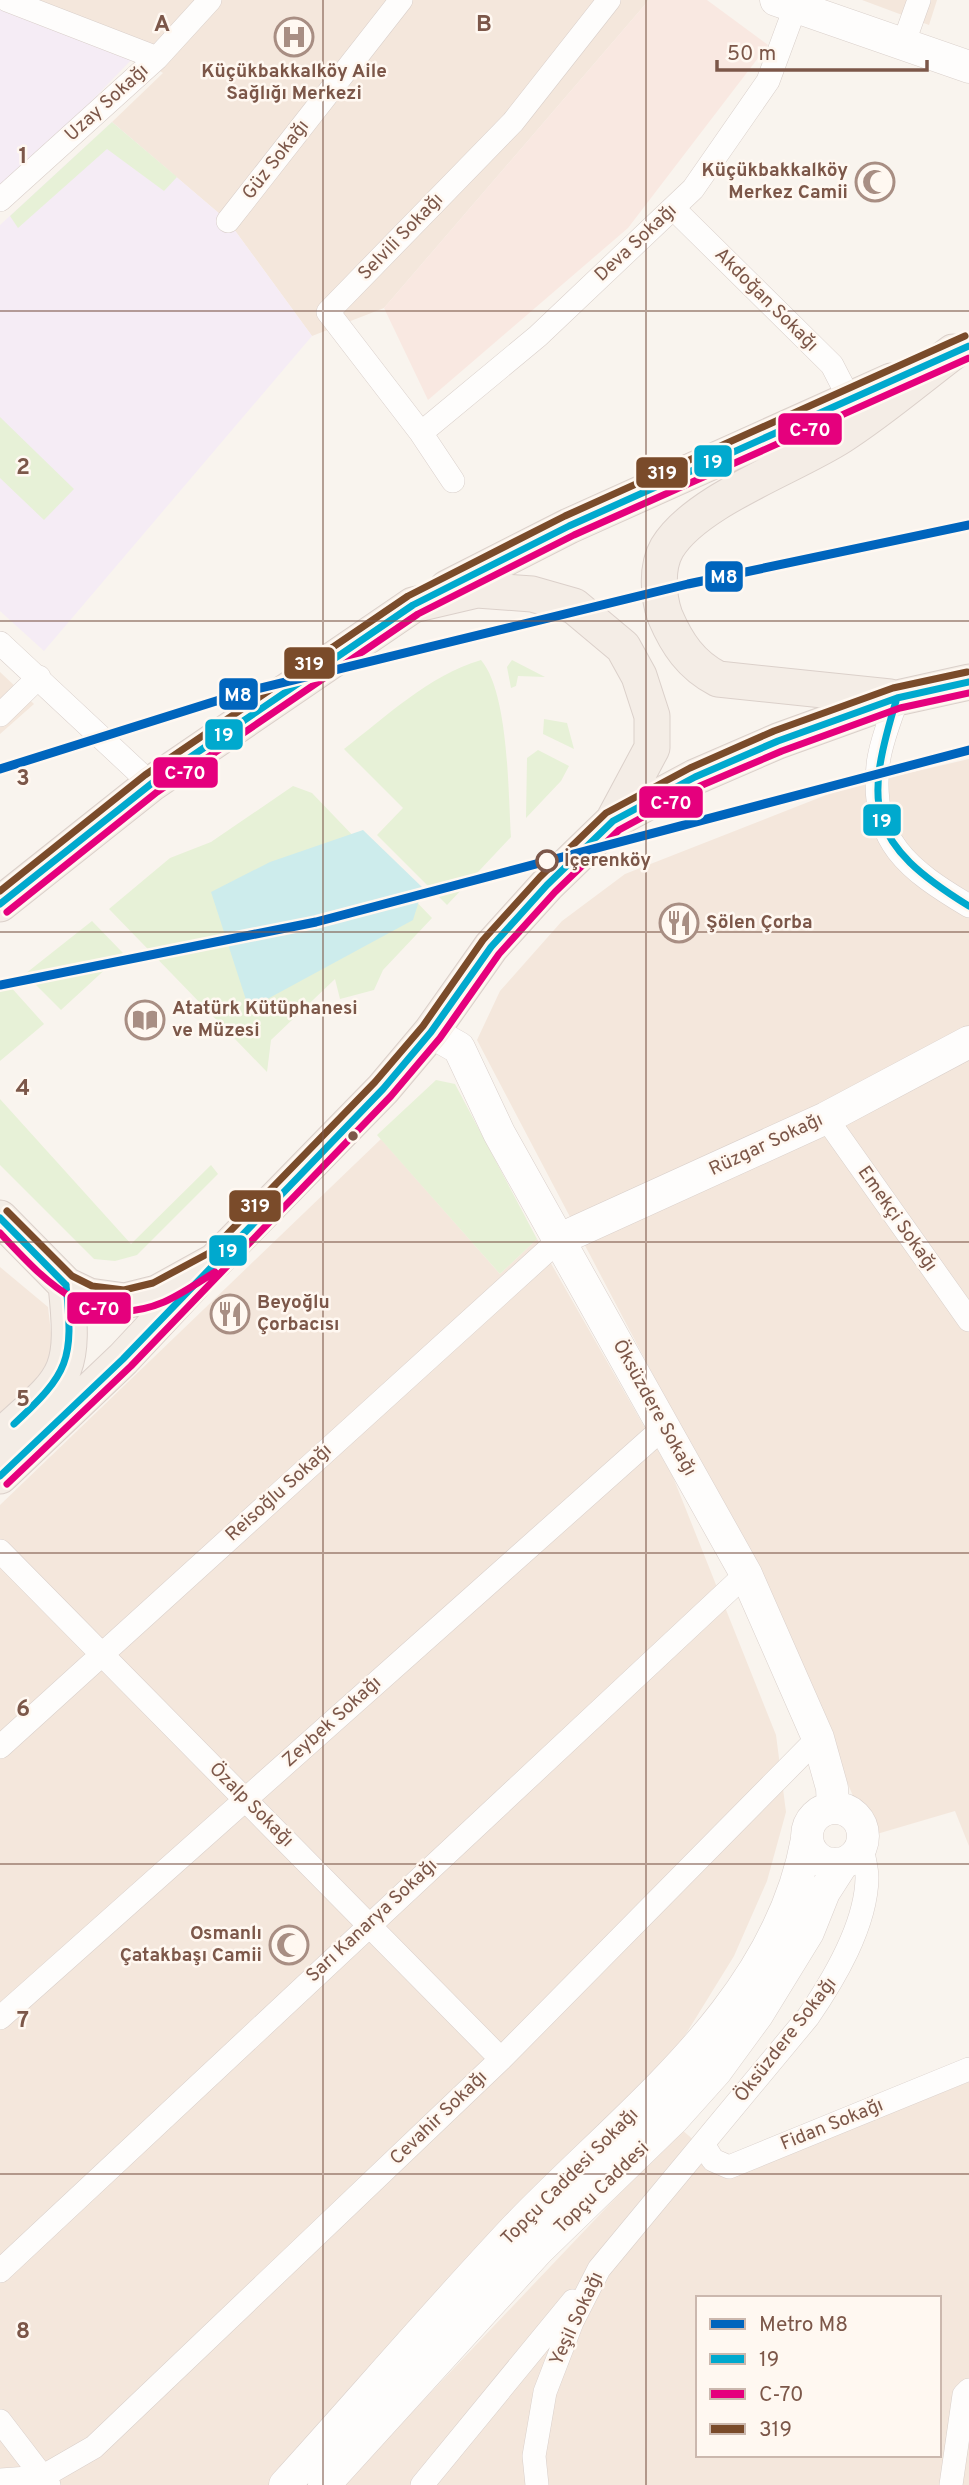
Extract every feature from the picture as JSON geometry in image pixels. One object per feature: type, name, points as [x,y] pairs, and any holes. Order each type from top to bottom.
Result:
[{"type":"main road","points":[[0,904],[152,784],[413,605],[569,526],[961,349]]},
{"type":"main road","points":[[897,698],[718,679],[699,669],[671,631],[660,604],[660,574],[667,549],[698,514],[843,435],[961,349]]},
{"type":"main road","points":[[0,1476],[123,1359],[383,1089],[431,1032],[491,947],[613,821],[652,748],[652,716],[639,676],[623,647],[574,606],[532,594],[477,590],[413,605]]},
{"type":"main road","points":[[613,821],[695,777],[767,746],[897,698],[969,682]]},
{"type":"main road","points":[[0,1218],[66,1285],[89,1296],[125,1301],[157,1293],[215,1261]]},
{"type":"main road","points":[[0,1437],[53,1390],[66,1370],[70,1325],[66,1285]]},
{"type":"street","points":[[7,0],[157,58]]},
{"type":"street","name":"Uzay Sokağı","points":[[0,200],[157,58],[210,0]]},
{"type":"street","name":"Güz Sokağı","points":[[228,221],[401,0]]},
{"type":"street","name":"Selvili Sokağı","points":[[453,481],[421,433],[328,312],[513,122],[609,0]]},
{"type":"street","points":[[904,42],[919,0]]},
{"type":"street","points":[[786,4],[904,42],[969,67]]},
{"type":"street","name":"Deva Sokağı","points":[[421,433],[538,336],[693,189],[768,81],[786,4]]},
{"type":"street","name":"Akdoğan Sokağı","points":[[673,208],[831,365],[850,400]]},
{"type":"street","points":[[0,643],[152,784]]},
{"type":"street","points":[[0,715],[39,677]]},
{"type":"street","points":[[897,698],[878,764],[881,826],[895,850],[926,880],[969,906]]},
{"type":"street","name":"Öksüzdere Sokağı","points":[[431,1032],[459,1048],[499,1133],[746,1574],[818,1738],[832,1788],[833,1808]]},
{"type":"street","name":"Rüzgar Sokağı","points":[[560,1239],[826,1118],[969,1042]]},
{"type":"street","name":"Emekçi Sokağı","points":[[826,1118],[969,1320]]},
{"type":"street","name":"Reisoğlu Sokağı","points":[[0,1747],[560,1239]]},
{"type":"street","name":"Zeybek Sokağı","points":[[0,2018],[664,1427]]},
{"type":"street","name":"Özalp Sokağı","points":[[0,1551],[501,2059]]},
{"type":"street","name":"Sarı Kanarya Sokağı","points":[[0,2270],[746,1574]]},
{"type":"street","name":"Cevahir Sokağı","points":[[45,2481],[94,2447],[501,2059],[818,1738]]},
{"type":"street","points":[[833,1808],[850,1812],[857,1818],[864,1836],[852,1854],[823,1862],[810,1849],[807,1830],[816,1815],[833,1808]]},
{"type":"street","name":"Topçu Caddesi Sokağı","points":[[285,2485],[517,2228],[692,2053],[743,1985],[781,1924],[800,1876],[807,1839]]},
{"type":"street","name":"Öksüzdere Sokağı","points":[[703,2144],[808,2017],[836,1976],[856,1929],[867,1879],[852,1854]]},
{"type":"street","name":"Topçu Caddesi","points":[[324,2485],[538,2249],[673,2119],[716,2071],[757,2015],[808,1933],[824,1892],[852,1854]]},
{"type":"street","name":"Fidan Sokağı","points":[[703,2144],[713,2160],[729,2167],[969,2069]]},
{"type":"street","name":"Yeşil Sokağı","points":[[537,2485],[534,2456],[545,2392],[572,2322],[599,2269],[703,2144]]},
{"type":"street","points":[[422,2485],[599,2269]]},
{"type":"street","points":[[951,2485],[964,2395],[969,2390]]},
{"type":"street","points":[[0,2421],[45,2481]]},
{"type":"street","points":[[0,2480],[45,2481]]},
{"type":"shaded area","points":[[0,0],[649,0],[384,308],[312,336],[228,221],[112,122],[163,73],[136,55]]},
{"type":"shaded area","points":[[649,0],[707,0],[768,45],[628,228],[428,400],[384,308]]},
{"type":"shaded area","points":[[862,0],[937,0],[929,25]]},
{"type":"shaded area","points":[[0,7],[136,55],[0,196]]},
{"type":"shaded area","points":[[112,122],[228,221],[312,336],[44,651],[0,611],[0,225]]},
{"type":"shaded area","points":[[0,672],[34,704],[0,734]]},
{"type":"shaded area","points":[[969,759],[969,1846],[955,1811],[870,1836],[762,1582],[477,1040],[500,991],[562,921],[625,874],[844,788]]},
{"type":"shaded area","points":[[381,1139],[500,1274],[537,1239],[673,1477],[776,1735],[786,1812],[767,1881],[734,1956],[681,2042],[270,2485],[0,2485],[0,1505]]},
{"type":"shaded area","points":[[0,1267],[48,1307],[55,1368],[0,1421]]},
{"type":"shaded area","points":[[969,2082],[969,2485],[343,2485],[681,2129],[734,2175]]},
{"type":"green space","points":[[112,122],[177,177],[164,191],[107,149],[18,228],[10,216]]},
{"type":"green space","points":[[0,417],[74,489],[44,520],[0,478]]},
{"type":"green space","points":[[481,660],[490,675],[502,719],[508,770],[511,837],[447,905],[377,835],[403,808],[344,749],[426,686]]},
{"type":"green space","points":[[512,660],[545,677],[518,676],[516,686],[511,688],[507,667]]},
{"type":"green space","points":[[544,719],[567,723],[574,749],[543,734]]},
{"type":"green space","points":[[538,750],[569,766],[561,781],[526,818],[527,758]]},
{"type":"green space","points":[[293,786],[312,793],[432,918],[383,970],[374,990],[340,999],[335,979],[271,1040],[267,1072],[109,909],[170,858],[211,842]]},
{"type":"green space","points":[[92,921],[123,953],[61,1010],[25,974]]},
{"type":"green space","points":[[9,985],[44,1024],[0,1061],[0,992]]},
{"type":"green space","points":[[436,1080],[455,1084],[537,1239],[500,1274],[377,1135]]},
{"type":"green space","points":[[0,1099],[131,1244],[211,1165],[218,1174],[137,1255],[115,1261],[94,1259],[0,1165]]},
{"type":"water","points":[[363,830],[423,888],[413,920],[249,1009],[211,892],[270,862]]},
{"type":"metro line","name":"M8","points":[[0,769],[248,691],[688,584],[969,525]]},
{"type":"metro line","name":"M8","points":[[0,985],[316,922],[969,750]]},
{"type":"transit line","name":"319","points":[[0,891],[145,775],[408,596],[565,516],[965,336]]},
{"type":"transit line","name":"19","points":[[0,904],[151,784],[413,605],[569,526],[969,346]]},
{"type":"transit line","name":"C-70","points":[[7,912],[157,792],[418,614],[574,535],[969,358]]},
{"type":"transit line","name":"319","points":[[7,1211],[72,1276],[92,1286],[124,1290],[153,1283],[209,1253],[375,1082],[423,1026],[483,940],[540,877],[606,813],[690,768],[774,731],[893,688],[967,672]]},
{"type":"transit line","name":"19","points":[[0,1476],[123,1359],[383,1089],[431,1032],[491,947],[547,885],[613,821],[695,777],[778,741],[897,698],[969,682]]},
{"type":"transit line","name":"C-70","points":[[7,1484],[131,1366],[391,1096],[440,1038],[499,954],[555,892],[619,830],[700,786],[782,751],[900,708],[969,693]]},
{"type":"transit line","name":"19","points":[[897,698],[880,768],[878,796],[882,820],[892,842],[910,862],[969,906]]},
{"type":"transit line","name":"19","points":[[0,1218],[66,1285]]},
{"type":"transit line","name":"C-70","points":[[0,1233],[53,1285],[92,1307],[114,1311],[138,1310],[164,1302],[215,1272]]},
{"type":"transit line","name":"19","points":[[14,1424],[46,1391],[64,1364],[69,1331],[66,1285]]},
{"type":"place","name":"Küçükbakkalköy Aile Sağlığı Merkezi","points":[[294,37]]},
{"type":"place","name":"Küçükbakkalköy Merkez Camii","points":[[875,182]]},
{"type":"place","name":"İçerenköy","points":[[547,861]]},
{"type":"place","name":"Şölen Çorba","points":[[679,923]]},
{"type":"place","name":"Atatürk Kütüphanesi ve Müzesi","points":[[145,1020]]},
{"type":"place","name":"Beyoğlu Çorbacısı","points":[[230,1314]]},
{"type":"place","name":"Osmanlı Çatakbaşı Camii","points":[[289,1945]]}]
